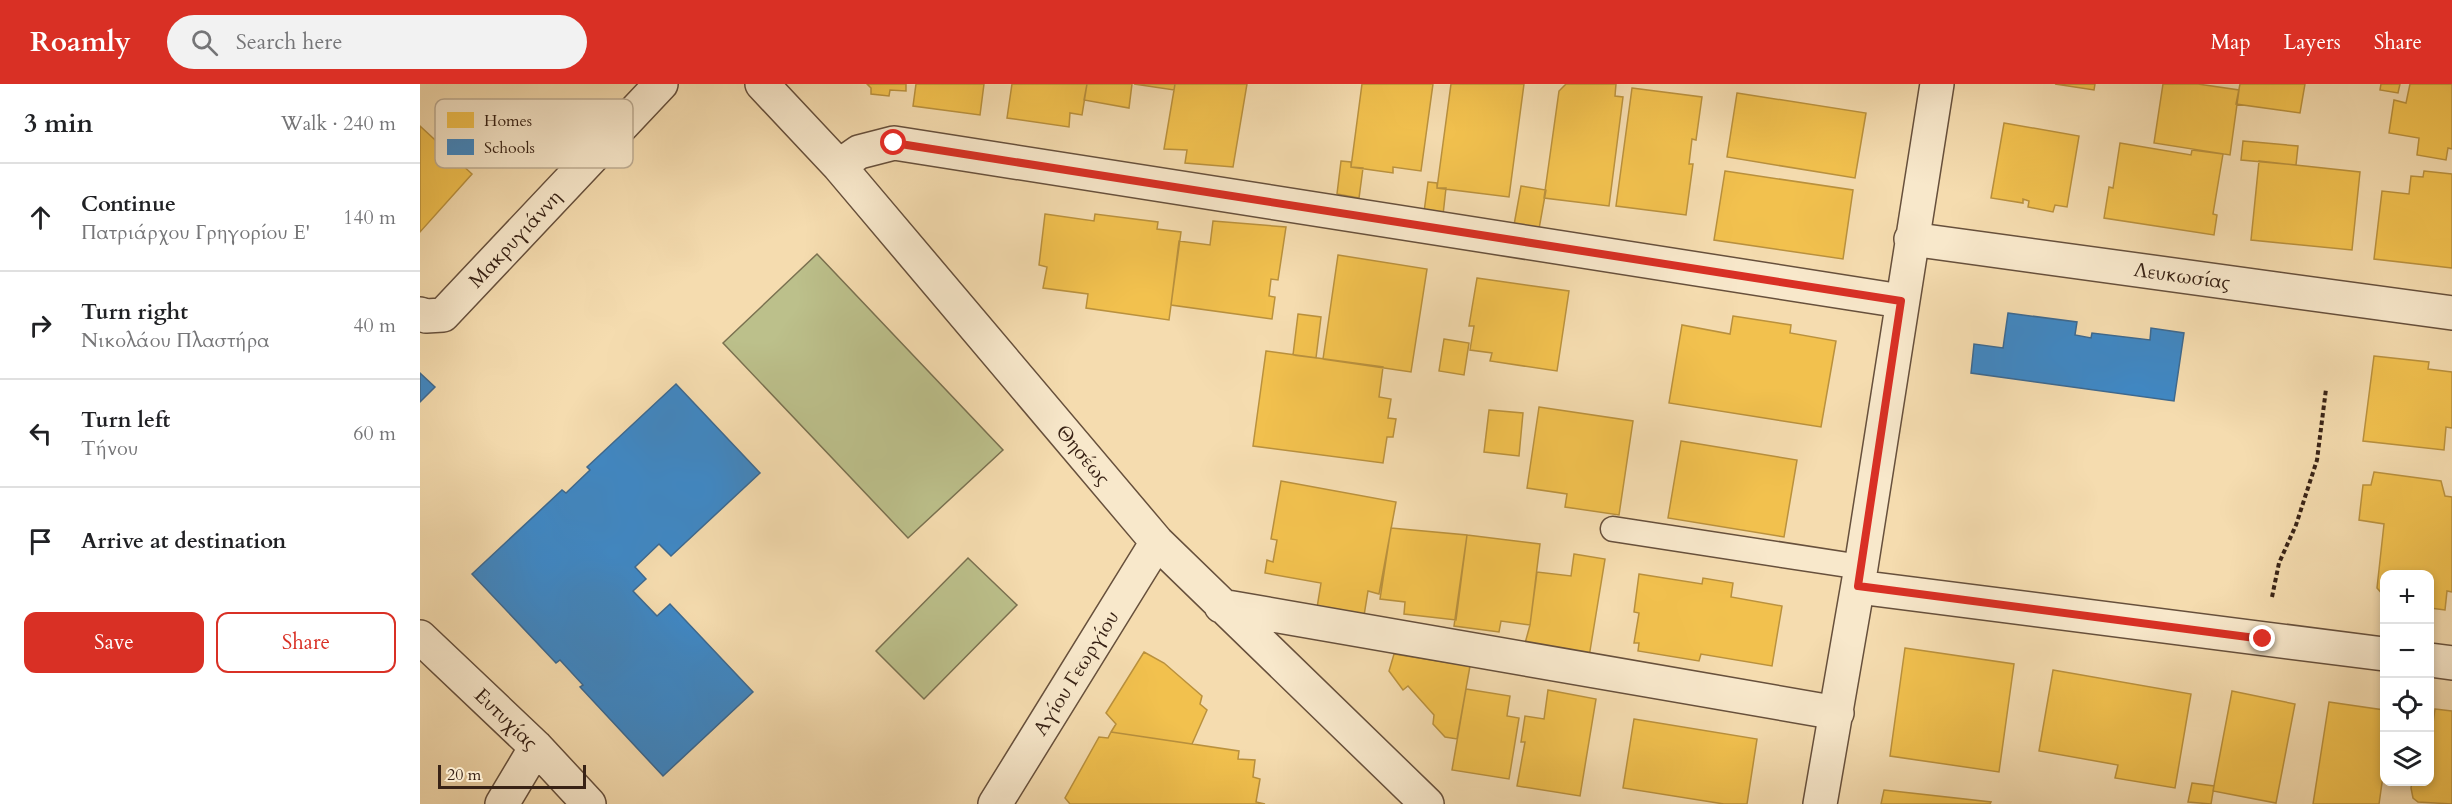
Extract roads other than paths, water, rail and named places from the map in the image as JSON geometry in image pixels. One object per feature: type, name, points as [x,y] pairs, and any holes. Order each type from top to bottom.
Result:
[{"type":"street","name":"Μακρυγιάννη","points":[[633,112],[661,84]]},
{"type":"street","name":"Θησέως","points":[[762,84],[839,166],[1157,542],[1427,804]]},
{"type":"street","points":[[1820,804],[1837,713],[1937,84]]},
{"type":"street","points":[[839,166],[859,152],[894,143],[1901,301]]},
{"type":"street","name":"Μακρυγιάννη","points":[[432,314],[577,168]]},
{"type":"street","name":"Λευκωσίας","points":[[1911,239],[2452,313]]},
{"type":"street","name":"Αγίου Γεωργίου","points":[[995,804],[1157,542]]},
{"type":"street","points":[[1859,577],[2263,639],[2380,653]]},
{"type":"street","points":[[1221,606],[1837,713]]},
{"type":"street","name":"Ευτυχίας","points":[[420,637],[536,747],[590,804]]},
{"type":"street","points":[[2434,661],[2452,663]]},
{"type":"street","points":[[502,804],[536,747]]},
{"type":"lane","points":[[1613,529],[1859,577]]}]
